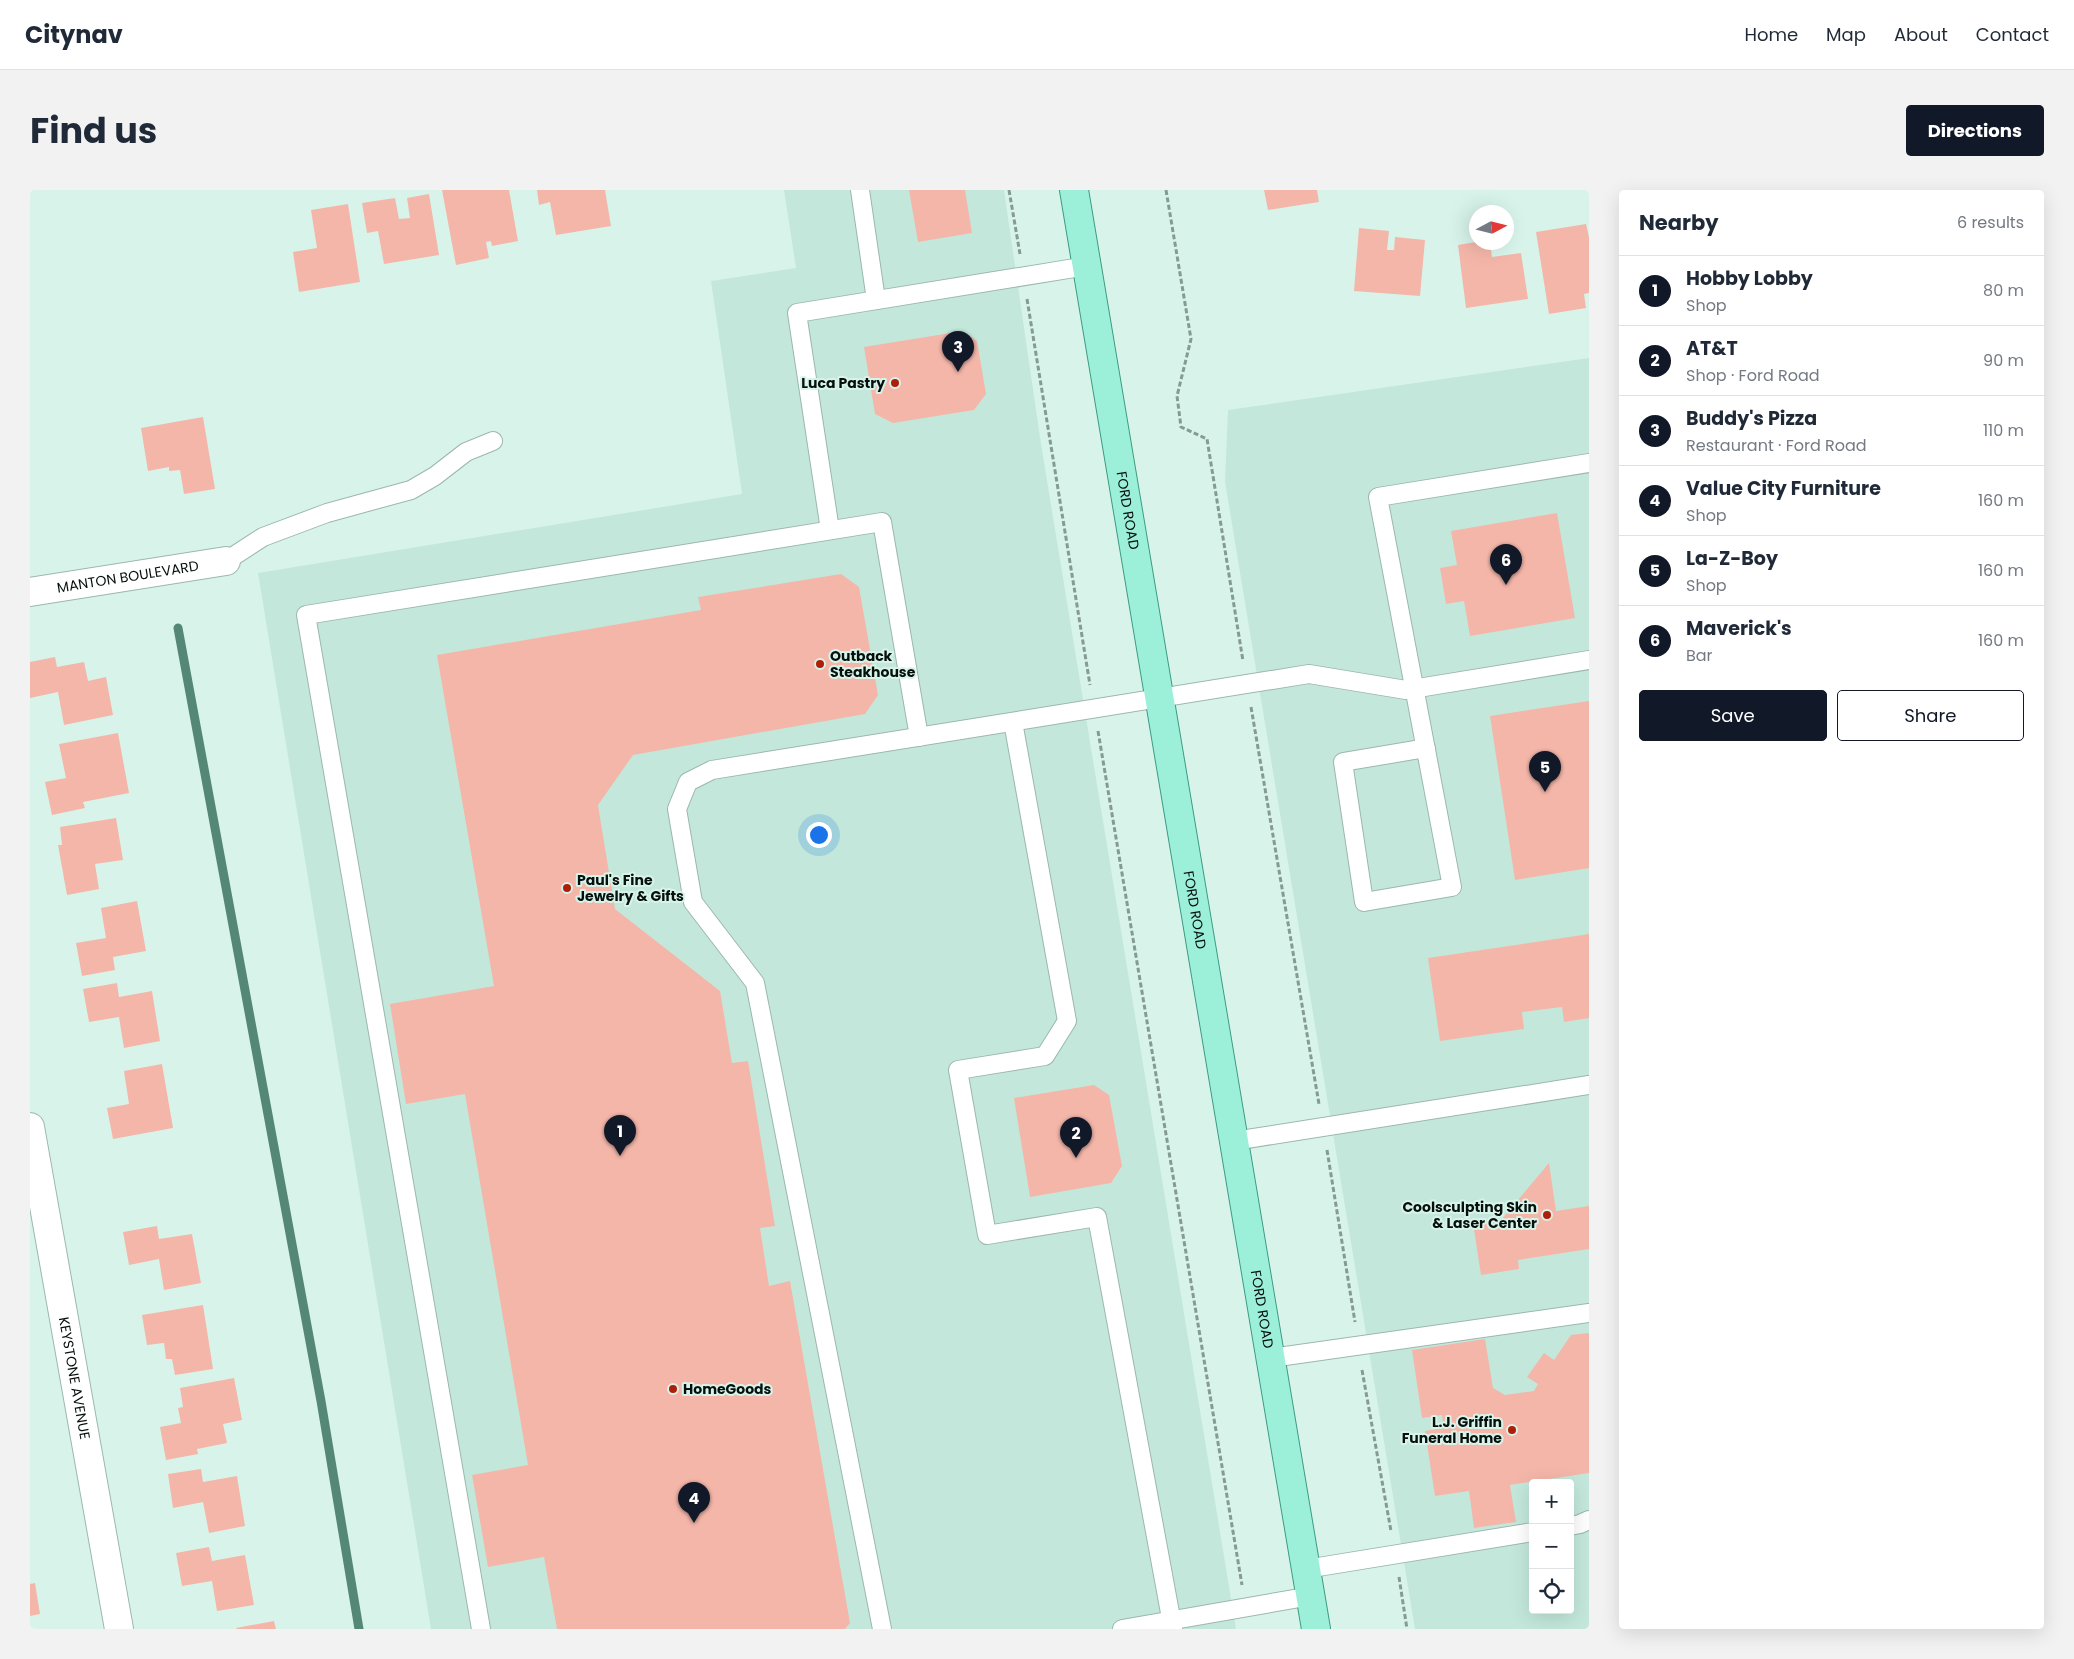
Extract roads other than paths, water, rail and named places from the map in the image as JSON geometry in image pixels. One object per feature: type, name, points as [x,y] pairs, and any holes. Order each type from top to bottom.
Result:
[{"type":"main road","name":"FORD ROAD","points":[[1074,190],[1316,1629]]},
{"type":"street","name":"MANTON BOULEVARD","points":[[30,592],[226,561]]},
{"type":"street","name":"KEYSTONE AVENUE","points":[[30,1127],[119,1629]]},
{"type":"lane","points":[[860,190],[876,300]]},
{"type":"lane","points":[[830,530],[797,313],[1087,266]]},
{"type":"lane","points":[[226,561],[263,536],[327,513],[411,490],[435,476],[466,452],[493,441]]},
{"type":"lane","points":[[1426,748],[1343,762],[1364,902],[1452,887],[1426,748],[1414,689],[1378,497],[1589,463]]},
{"type":"lane","points":[[481,1629],[306,615],[882,522],[919,737]]},
{"type":"lane","points":[[882,1629],[754,983],[694,902],[677,809],[688,782],[712,770],[1309,674],[1406,690],[1589,660]]},
{"type":"lane","points":[[1013,722],[1067,1021],[1045,1056],[958,1070],[987,1235],[1097,1217],[1172,1625]]},
{"type":"lane","points":[[1234,1141],[1589,1085]]},
{"type":"lane","points":[[1270,1358],[1589,1313]]},
{"type":"lane","points":[[1574,1525],[1589,1520]]},
{"type":"lane","points":[[1306,1568],[1529,1533]]},
{"type":"lane","points":[[1122,1629],[1172,1625],[1245,1608],[1311,1596]]},
{"type":"waterway","points":[[178,628],[321,1401],[359,1629]]},
{"type":"place","name":"Buddy's Pizza","points":[[958,372]]},
{"type":"place","name":"Luca Pastry","points":[[895,383]]},
{"type":"place","name":"Maverick's","points":[[1506,585]]},
{"type":"place","name":"Outback Steakhouse","points":[[820,664]]},
{"type":"place","name":"La-Z-Boy","points":[[1545,792]]},
{"type":"place","name":"Paul's Fine Jewelry & Gifts","points":[[567,888]]},
{"type":"place","name":"Hobby Lobby","points":[[620,1156]]},
{"type":"place","name":"AT&T","points":[[1076,1158]]},
{"type":"place","name":"Coolsculpting Skin & Laser Center","points":[[1547,1215]]},
{"type":"place","name":"HomeGoods","points":[[673,1389]]},
{"type":"place","name":"L.J. Griffin Funeral Home","points":[[1512,1430]]},
{"type":"place","name":"Value City Furniture","points":[[694,1523]]}]
